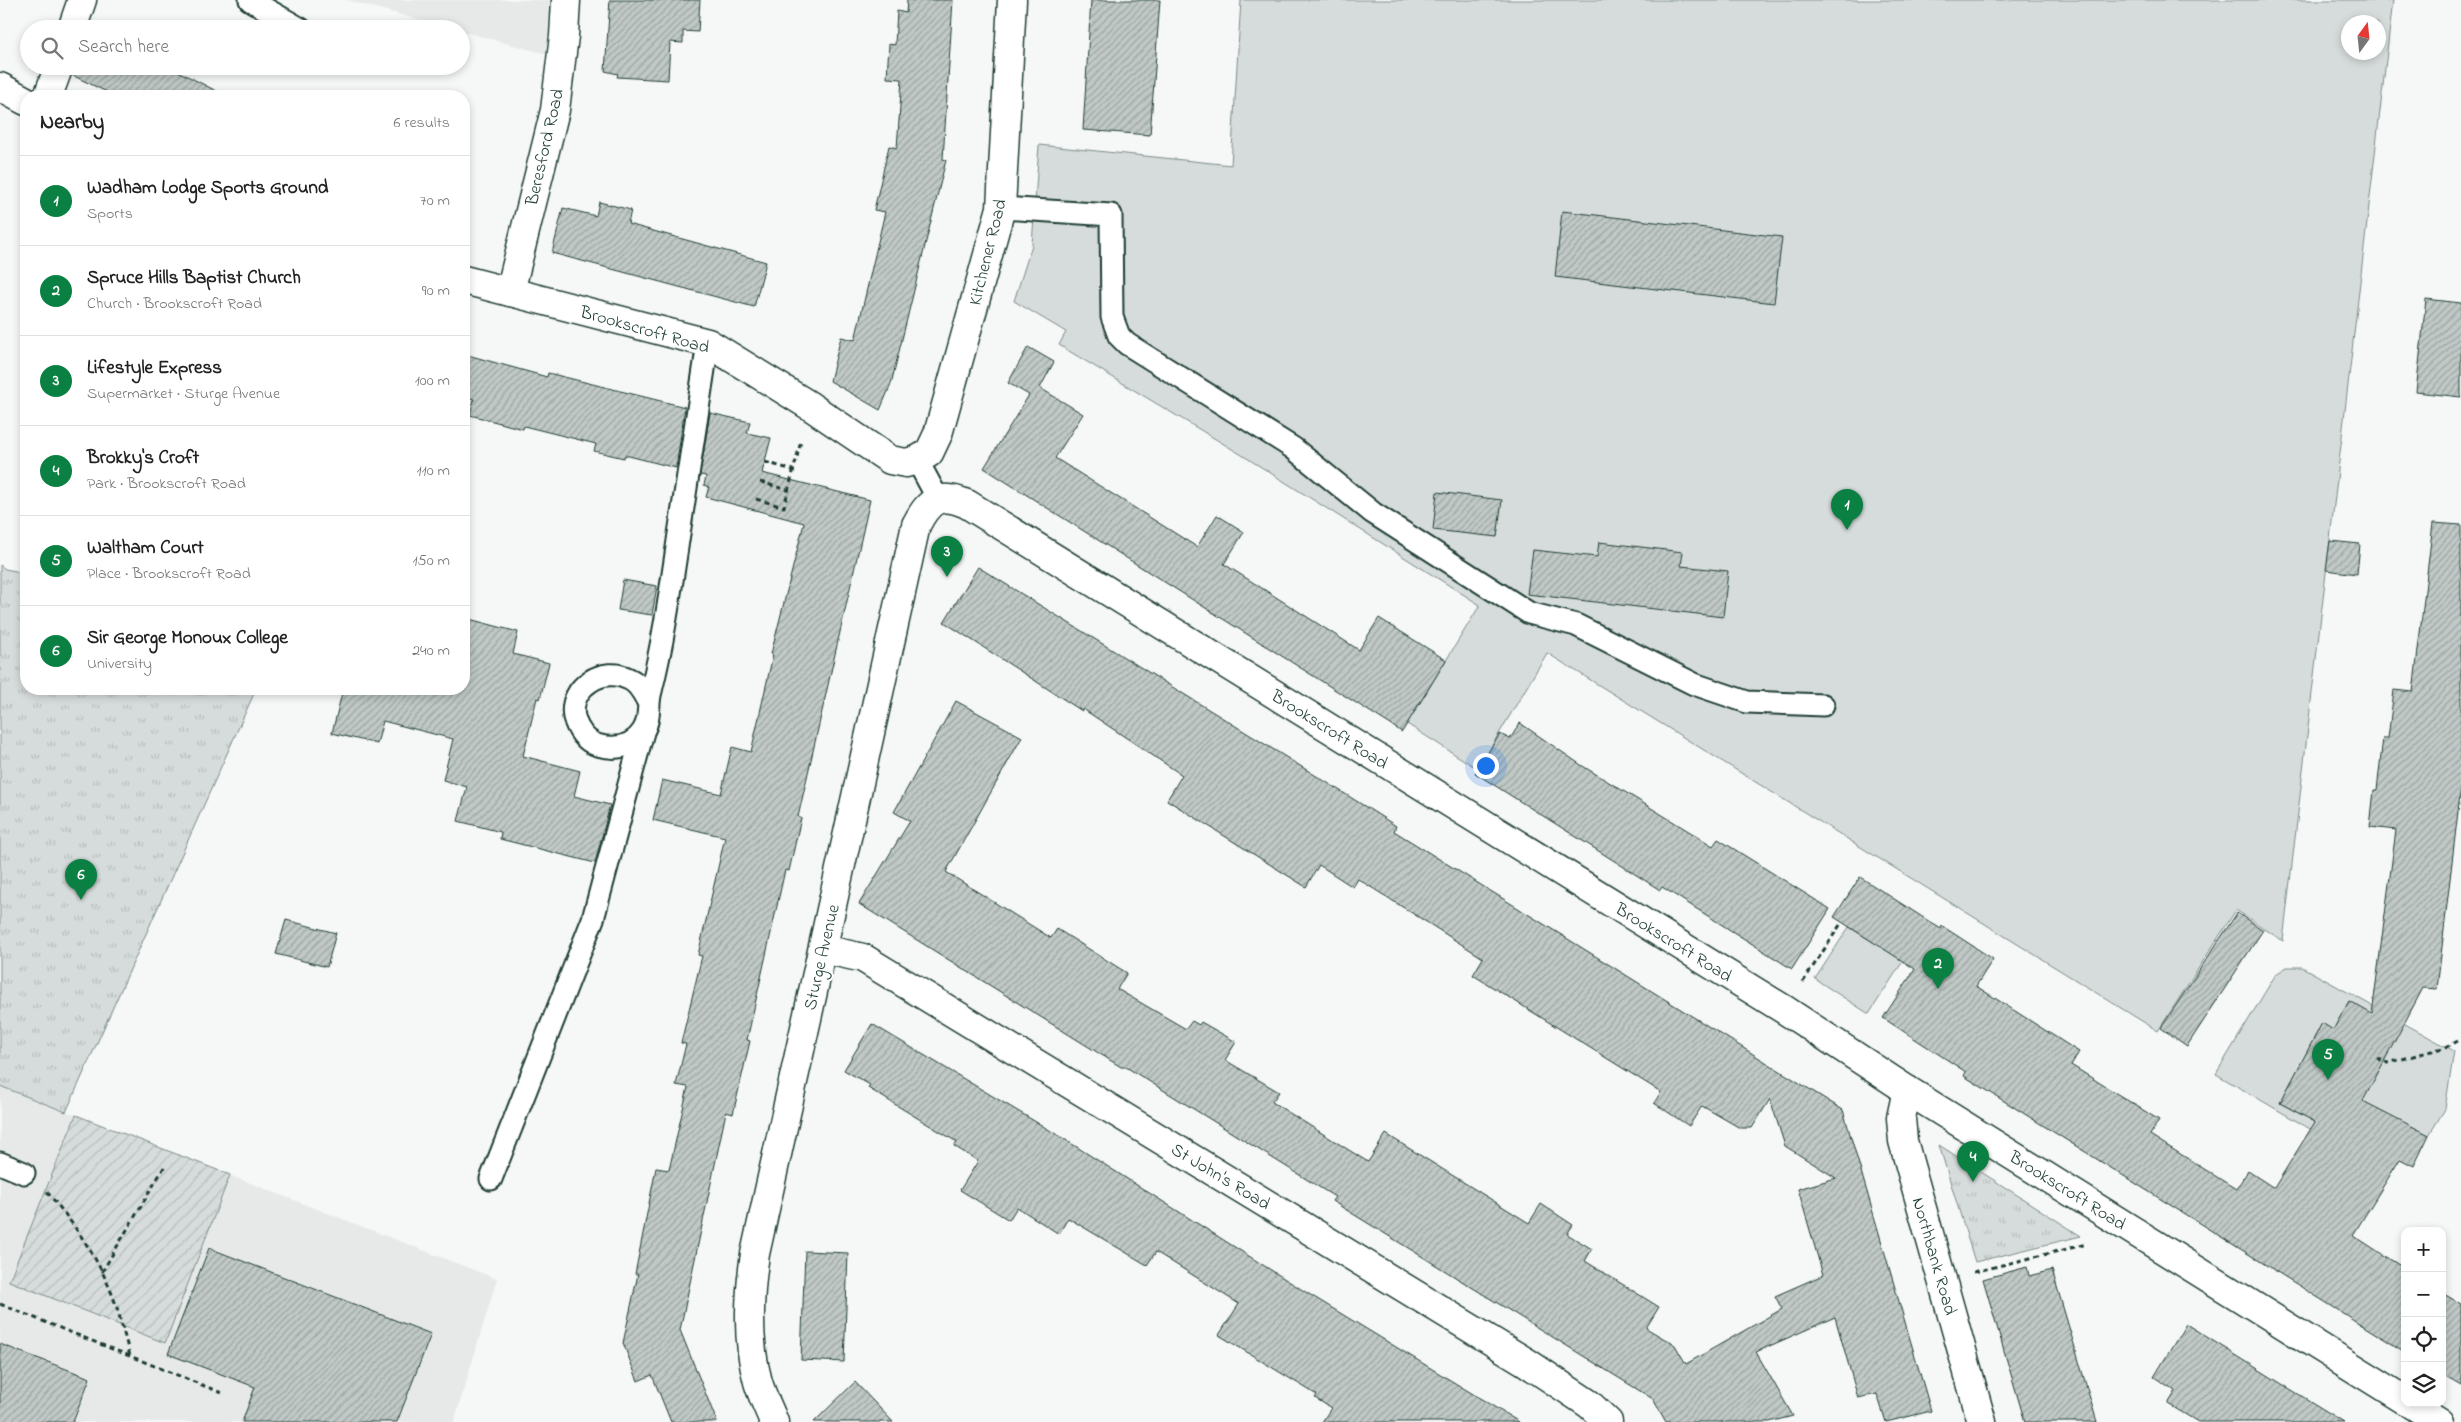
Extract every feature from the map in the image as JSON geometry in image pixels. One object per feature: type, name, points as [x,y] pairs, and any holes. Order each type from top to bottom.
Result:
[{"type":"street","points":[[75,20],[82,0]]},
{"type":"street","name":"Beresford Road","points":[[510,292],[555,110],[564,36],[566,0]]},
{"type":"street","name":"Kitchener Road","points":[[917,460],[929,452],[938,434],[1001,208],[1012,0]]},
{"type":"street","points":[[50,90],[55,75]]},
{"type":"street","name":"Brookscroft Road","points":[[470,282],[708,343],[810,406],[890,460],[906,463],[917,460]]},
{"type":"street","name":"Brookscroft Road","points":[[938,499],[952,498],[967,504],[1785,1010],[1907,1090],[2401,1398]]},
{"type":"street","name":"Sturge Avenue","points":[[774,1422],[758,1382],[752,1337],[751,1282],[755,1254],[916,525],[924,510],[938,499]]},
{"type":"street","name":"St John's Road","points":[[823,949],[864,958],[1526,1362],[1589,1404],[1608,1422]]},
{"type":"street","name":"Northbank Road","points":[[1907,1090],[1901,1118],[1903,1140],[1982,1422]]},
{"type":"street","points":[[2416,1407],[2440,1422]]},
{"type":"lane","points":[[250,0],[285,20]]},
{"type":"lane","points":[[1001,208],[1111,215],[1112,317],[1119,336],[1127,344],[1293,448],[1373,513],[1529,612],[1576,625],[1694,684],[1747,702],[1823,705]]},
{"type":"lane","points":[[492,1179],[593,919],[647,723],[648,702],[662,648],[708,343]]},
{"type":"lane","points":[[917,460],[938,499]]},
{"type":"lane","points":[[643,732],[633,743],[622,747],[611,749],[592,743],[580,732],[574,716],[574,704],[579,692],[586,683],[601,675],[617,674],[630,679],[640,688],[648,702]]},
{"type":"lane","points":[[0,1163],[24,1173]]},
{"type":"path","points":[[756,499],[784,507],[810,406]]},
{"type":"path","points":[[765,462],[793,470]]},
{"type":"path","points":[[760,482],[788,490]]},
{"type":"path","points":[[1785,1010],[1842,922]]},
{"type":"path","points":[[2377,1058],[2388,1063],[2446,1047],[2458,1041]]},
{"type":"path","points":[[102,1272],[166,1164]]},
{"type":"path","points":[[24,1173],[45,1190],[64,1212],[86,1243],[102,1272],[118,1310],[130,1357]]},
{"type":"path","points":[[1942,1280],[2104,1240],[2118,1221]]},
{"type":"path","points":[[0,1304],[222,1394]]},
{"type":"shaded area","points":[[346,0],[549,0],[547,54],[470,33],[470,20],[420,20]]},
{"type":"shaded area","points":[[0,565],[5,569],[20,572],[20,695],[253,695],[67,1112],[497,1279],[454,1422],[0,1422]]},
{"type":"green space","points":[[1241,0],[2393,0],[2386,60],[2386,15],[2341,15],[2341,60],[2386,60],[2283,941],[2236,910],[2158,1031],[1547,653],[1478,769],[1407,724],[1480,605],[1242,455],[1059,345],[1066,332],[1014,301],[1032,245],[1039,145],[1231,165]]},
{"type":"green space","points":[[0,565],[5,569],[20,572],[20,695],[253,695],[66,1112],[0,1086]]},
{"type":"green space","points":[[1849,927],[1903,961],[1869,1014],[1815,979]]},
{"type":"green space","points":[[2287,967],[2302,967],[2454,1051],[2445,1109],[2429,1135],[2402,1122],[2377,1168],[2216,1074],[2276,974]],"holes":[[[2349,1001],[2336,1133],[2280,1103],[2322,1024],[2333,1030]]]},
{"type":"green space","points":[[76,1115],[230,1175],[165,1343],[9,1281]]},
{"type":"green space","points":[[1939,1145],[2081,1236],[1975,1262]]},
{"type":"building","points":[[610,0],[700,0],[698,32],[683,31],[683,43],[670,42],[668,80],[617,77],[618,74],[605,71]]},
{"type":"building","points":[[907,0],[953,0],[943,159],[946,160],[891,384],[880,410],[830,381],[841,337],[855,340],[885,212],[874,210],[889,146],[897,148],[902,79],[887,78],[889,44],[895,45],[897,11],[906,13]]},
{"type":"building","points":[[1091,0],[1160,0],[1150,135],[1083,130]]},
{"type":"building","points":[[72,75],[185,75],[214,90],[103,90]]},
{"type":"building","points":[[599,202],[631,210],[628,224],[766,262],[754,307],[552,253],[563,208],[596,216]]},
{"type":"building","points":[[1562,211],[1782,237],[1774,303],[1555,277]]},
{"type":"building","points":[[2426,299],[2461,303],[2461,397],[2416,392]]},
{"type":"building","points":[[1028,347],[1054,362],[1040,388],[1083,414],[1055,458],[1197,547],[1217,515],[1230,523],[1244,532],[1224,564],[1359,650],[1379,618],[1446,660],[1402,732],[984,468],[1029,395],[1008,383]]},
{"type":"building","points":[[470,356],[547,377],[548,373],[685,407],[676,468],[625,455],[624,458],[594,451],[596,444],[524,426],[523,429],[470,415],[474,399],[470,398]]},
{"type":"building","points":[[710,413],[750,422],[747,433],[771,438],[762,473],[870,500],[798,817],[801,818],[789,871],[785,870],[747,1040],[750,1041],[733,1114],[726,1112],[680,1330],[717,1422],[671,1422],[652,1375],[638,1381],[623,1343],[638,1274],[635,1274],[656,1168],[669,1170],[688,1087],[676,1085],[686,1044],[681,1043],[702,956],[698,955],[725,837],[653,820],[662,780],[721,794],[732,747],[751,752],[773,655],[771,654],[804,523],[706,497],[709,487],[704,485],[706,476],[700,475]]},
{"type":"building","points":[[1437,492],[1502,500],[1497,537],[1433,530]]},
{"type":"building","points":[[2433,523],[2461,525],[2461,786],[2437,989],[2423,988],[2363,1101],[2429,1135],[2414,1166],[2400,1159],[2353,1235],[2401,1266],[2401,1349],[1964,1076],[1966,1072],[1883,1018],[1915,969],[1834,917],[1860,877],[1941,929],[1942,926],[1993,959],[1976,986],[2079,1052],[2071,1065],[2159,1120],[2150,1135],[2236,1189],[2248,1171],[2274,1188],[2315,1122],[2280,1103],[2322,1023],[2333,1030],[2349,1001],[2372,1014],[2396,830],[2370,827],[2374,790],[2377,790],[2383,738],[2388,738],[2394,690],[2413,692]]},
{"type":"building","points":[[2330,541],[2360,544],[2357,574],[2326,570]]},
{"type":"building","points":[[1599,542],[1683,552],[1681,566],[1728,571],[1723,617],[1527,594],[1533,550],[1597,557]]},
{"type":"building","points":[[978,567],[1331,785],[1396,826],[1394,831],[1843,1110],[1931,1411],[1886,1422],[1877,1394],[1858,1398],[1835,1317],[1756,1352],[1793,1416],[1769,1422],[1666,1422],[1653,1399],[1332,1201],[1335,1197],[859,904],[910,821],[894,812],[956,701],[1022,737],[946,872],[1051,938],[1057,929],[1127,973],[1117,989],[1186,1029],[1192,1021],[1199,1025],[1201,1022],[1236,1042],[1225,1060],[1279,1092],[1272,1102],[1368,1162],[1386,1134],[1529,1223],[1541,1204],[1573,1225],[1567,1234],[1592,1249],[1585,1261],[1659,1307],[1646,1328],[1675,1345],[1686,1364],[1782,1309],[1775,1296],[1823,1275],[1798,1189],[1836,1178],[1785,1146],[1770,1099],[1752,1128],[1740,1128],[1702,1106],[1689,1126],[1654,1103],[1661,1092],[1473,975],[1483,958],[1358,879],[1353,887],[1319,865],[1306,887],[1167,800],[1182,775],[1083,709],[1082,711],[944,622]]},
{"type":"building","points":[[623,580],[657,586],[652,615],[618,610]]},
{"type":"building","points":[[470,619],[518,632],[513,654],[549,663],[540,699],[537,698],[523,756],[580,771],[574,796],[610,805],[595,863],[500,839],[501,832],[458,821],[467,787],[443,780],[453,739],[383,721],[377,744],[332,733],[342,695],[470,695]]},
{"type":"building","points":[[1520,723],[1581,765],[1713,846],[1718,839],[1830,909],[1792,969],[1662,887],[1660,890],[1475,773],[1500,734],[1510,739]]},
{"type":"building","points":[[2237,913],[2263,930],[2187,1046],[2161,1028]]},
{"type":"building","points":[[286,920],[336,933],[327,967],[276,954]]},
{"type":"building","points":[[872,1024],[1061,1137],[1304,1291],[1519,1422],[1322,1422],[1331,1408],[1315,1398],[1317,1395],[1219,1335],[1239,1304],[1156,1252],[1147,1265],[1068,1218],[1059,1234],[1017,1207],[1009,1220],[960,1190],[978,1161],[954,1146],[957,1142],[868,1088],[870,1085],[844,1070]]},
{"type":"building","points":[[209,1248],[431,1334],[397,1422],[242,1422],[255,1387],[168,1354]]},
{"type":"building","points":[[805,1251],[848,1253],[844,1362],[801,1360]]},
{"type":"building","points":[[2027,1267],[2029,1276],[2052,1270],[2097,1422],[2025,1422],[1983,1279]]},
{"type":"building","points":[[2446,1295],[2461,1304],[2461,1386],[2446,1377]]},
{"type":"building","points":[[2186,1324],[2344,1422],[2198,1422],[2168,1404],[2176,1391],[2154,1377]]},
{"type":"building","points":[[0,1344],[90,1378],[73,1422],[0,1422]]},
{"type":"building","points":[[855,1382],[893,1422],[814,1422]]},
{"type":"place","name":"Wadham Lodge Sports Ground","points":[[1847,530]]},
{"type":"place","name":"Lifestyle Express","points":[[947,577]]},
{"type":"place","name":"Sir George Monoux College","points":[[81,900]]},
{"type":"place","name":"Spruce Hills Baptist Church","points":[[1938,989]]},
{"type":"place","name":"Waltham Court","points":[[2328,1080]]},
{"type":"place","name":"Brokky's Croft","points":[[1973,1182]]}]
